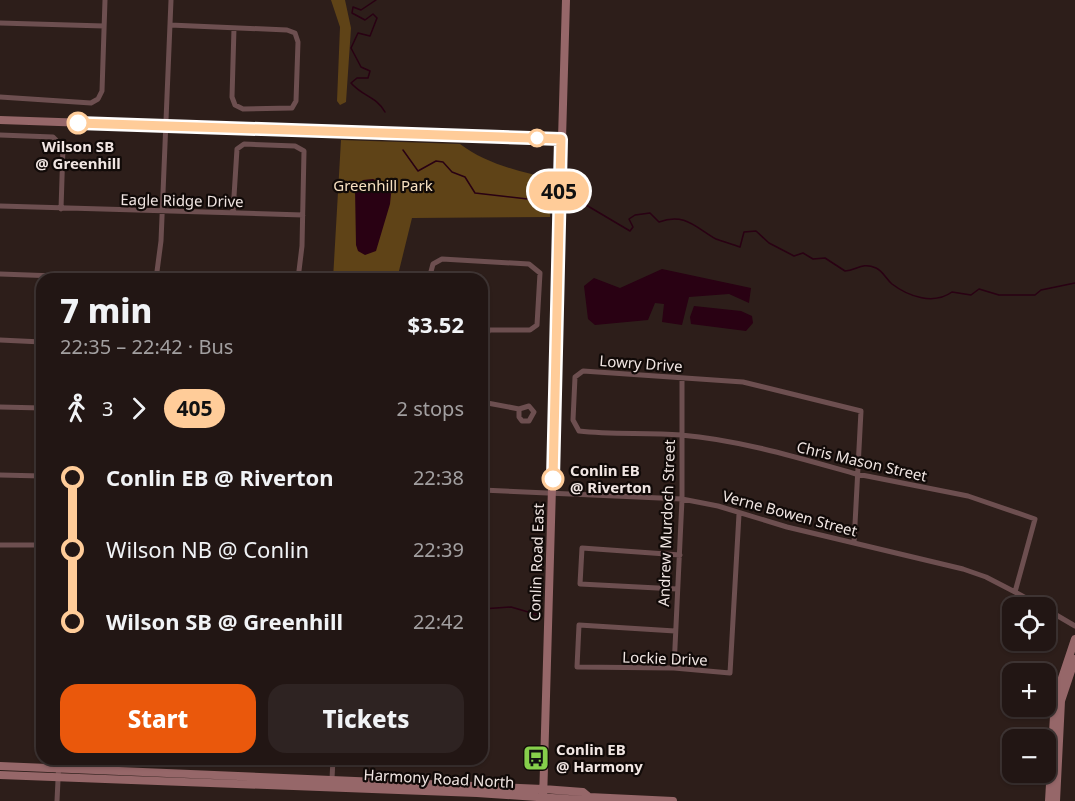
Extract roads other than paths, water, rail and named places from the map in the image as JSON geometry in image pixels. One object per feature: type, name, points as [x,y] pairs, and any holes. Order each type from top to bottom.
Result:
[{"type":"street","points":[[0,97],[91,103],[98,99],[102,91],[105,0]]},
{"type":"street","points":[[157,273],[162,212],[171,0]]},
{"type":"street","name":"Conlin Road East","points":[[543,796],[566,0]]},
{"type":"street","points":[[0,23],[104,26]]},
{"type":"street","points":[[170,26],[234,28],[287,30],[295,33],[298,42],[296,102],[292,108],[243,109],[235,105],[232,97],[234,28]]},
{"type":"street","points":[[0,120],[561,139]]},
{"type":"street","points":[[0,135],[53,137],[59,141],[63,147],[61,209]]},
{"type":"street","points":[[233,212],[237,149],[244,144],[294,146],[304,151],[303,215],[298,273]]},
{"type":"street","name":"Eagle Ridge Drive","points":[[0,206],[303,215]]},
{"type":"street","points":[[431,273],[433,264],[442,259],[529,264],[537,268],[540,273],[537,325],[530,330],[489,330],[488,332]]},
{"type":"street","points":[[0,274],[36,275]]},
{"type":"street","points":[[0,340],[36,342]]},
{"type":"street","name":"Lowry Drive","points":[[681,435],[583,431],[575,426],[573,420],[575,377],[583,370],[759,385],[861,411],[856,474]]},
{"type":"street","name":"Andrew Murdoch Street","points":[[674,668],[682,499],[682,379]]},
{"type":"street","points":[[488,403],[519,409]]},
{"type":"street","points":[[0,407],[36,408]]},
{"type":"street","name":"Chris Mason Street","points":[[681,435],[738,444],[856,474],[968,496],[1035,519],[1015,592]]},
{"type":"street","points":[[854,543],[856,474]]},
{"type":"street","points":[[0,475],[36,476]]},
{"type":"street","name":"Verne Bowen Street","points":[[488,490],[682,499],[718,506],[739,514],[963,569],[986,577],[1024,597]]},
{"type":"street","name":"Lockie Drive","points":[[675,631],[579,626],[577,667],[674,668],[730,673],[739,514]]},
{"type":"street","points":[[0,544],[36,545]]},
{"type":"street","points":[[677,589],[580,584],[582,548],[680,555]]},
{"type":"street","name":"Verne Bowen Street","points":[[1056,615],[1075,626]]},
{"type":"street","points":[[1049,801],[1055,699],[1075,639]]},
{"type":"street","points":[[1056,801],[1061,701],[1075,659]]},
{"type":"street","name":"Harmony Road North","points":[[0,766],[36,764]]},
{"type":"street","points":[[57,801],[58,765]]},
{"type":"street","name":"Harmony Road North","points":[[92,765],[332,779],[582,800],[589,797],[673,801]]},
{"type":"street","points":[[332,779],[333,765]]},
{"type":"street","name":"Harmony Road North","points":[[0,775],[543,796]]},
{"type":"waterway","points":[[376,0],[361,10],[353,7],[352,13],[365,20],[373,14],[377,18],[370,36],[358,33],[351,48],[361,67],[370,71],[368,78],[357,78],[351,83],[378,103],[385,112]]},
{"type":"waterway","points":[[403,150],[418,171],[436,161],[443,162],[452,172],[465,177],[475,193],[554,202]]},
{"type":"waterway","points":[[564,202],[581,202],[630,231],[633,227],[629,219],[635,215],[650,213],[659,222],[668,219],[683,220],[716,239],[740,247],[744,232],[756,231],[769,243],[794,256],[803,253],[813,259],[825,258],[845,271],[863,266],[876,268],[899,289],[922,298],[937,298],[952,292],[971,295],[979,289],[999,295],[1035,295],[1041,290],[1075,283]]},
{"type":"waterway","points":[[488,609],[511,607],[542,616]]},
{"type":"place","name":"Wilson SB @ Greenhill","points":[[78,123]]},
{"type":"place","name":"Conlin EB @ Riverton","points":[[553,479]]},
{"type":"place","name":"Conlin EB @ Harmony","points":[[536,758]]},
{"type":"park label","name":"Greenhill Park","points":[[383,185]]}]
